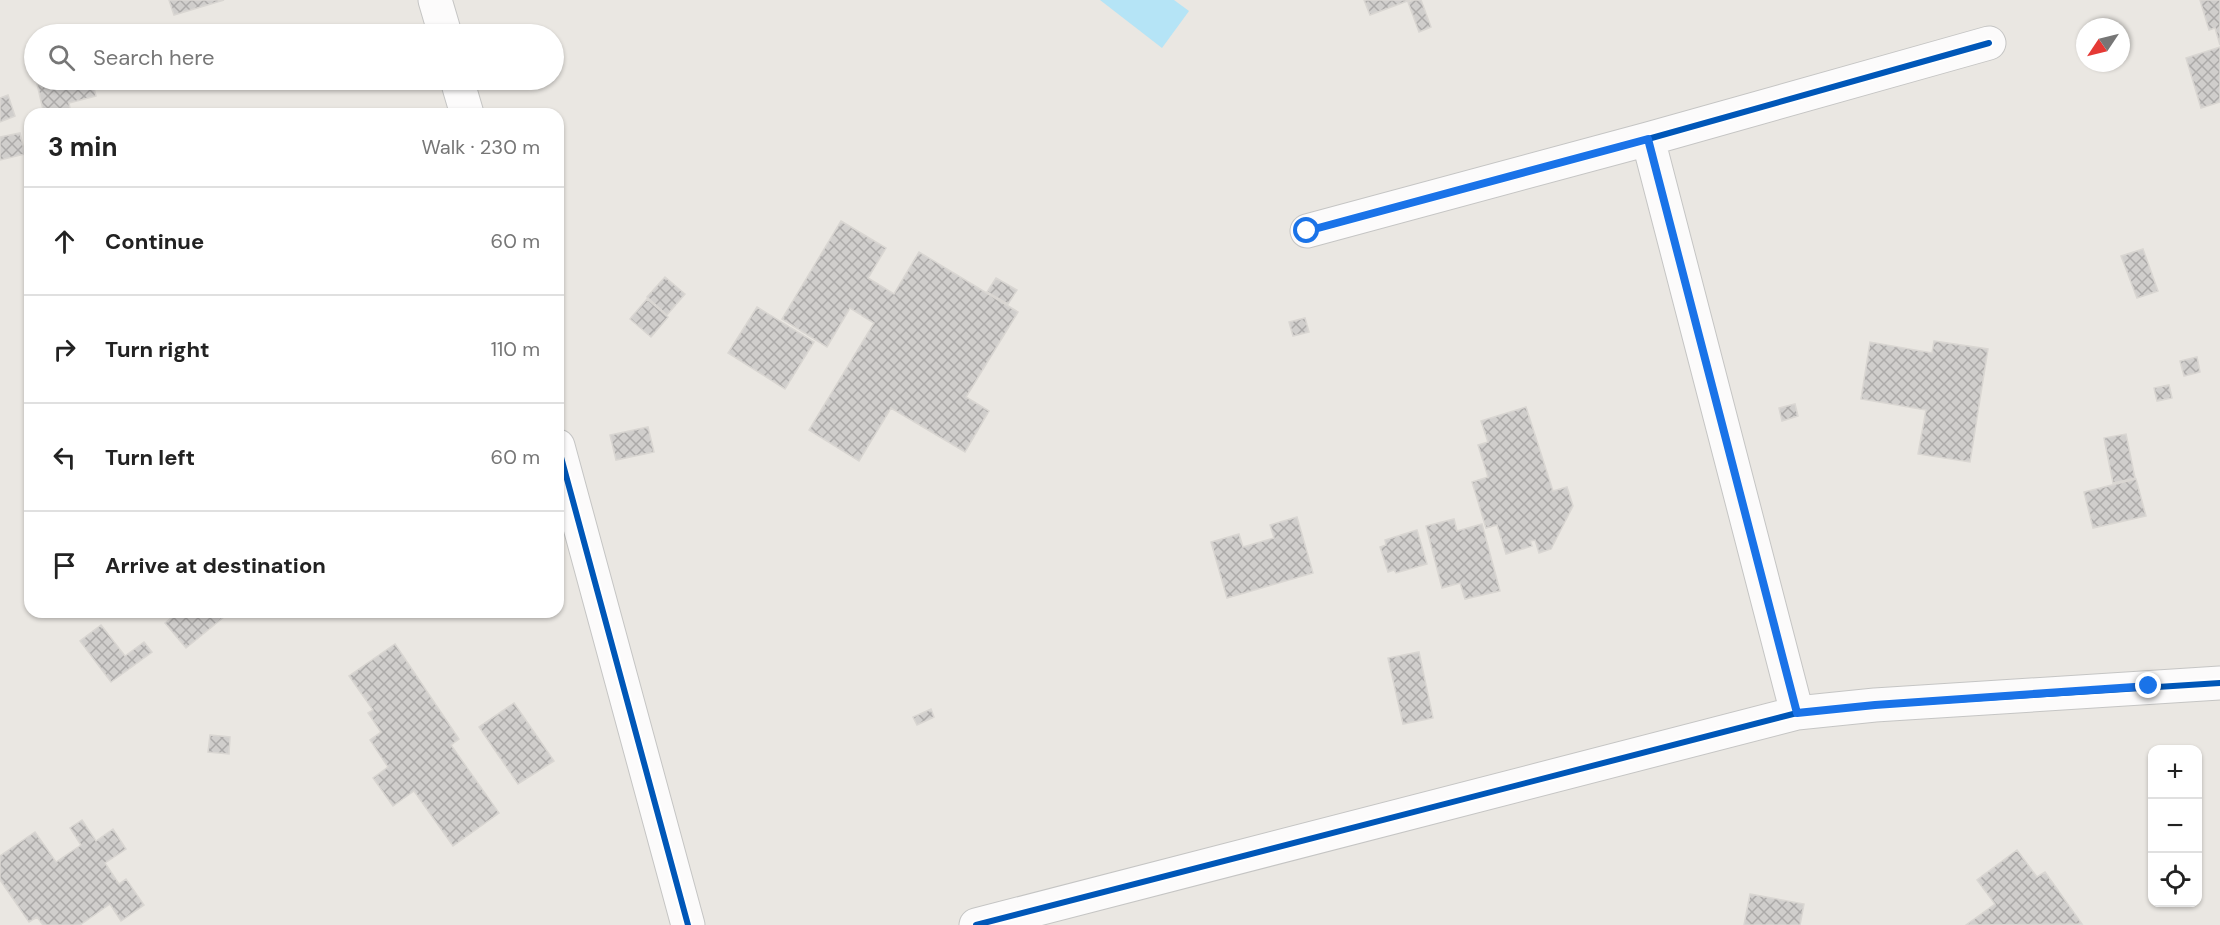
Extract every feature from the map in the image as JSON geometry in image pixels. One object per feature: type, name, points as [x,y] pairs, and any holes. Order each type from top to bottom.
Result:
[{"type":"street","points":[[435,0],[442,24]]},
{"type":"street","points":[[1307,231],[1648,139],[1989,43]]},
{"type":"street","points":[[460,90],[465,108]]},
{"type":"street","points":[[1648,139],[1797,713]]},
{"type":"street","points":[[564,468],[688,925]]},
{"type":"street","points":[[976,925],[1797,713],[1875,705],[2220,683]]},
{"type":"water","points":[[1100,0],[1174,0],[1189,11],[1162,48]]},
{"type":"building","points":[[169,0],[224,0],[174,15]]},
{"type":"building","points":[[1364,0],[1410,0],[1370,15]]},
{"type":"building","points":[[1421,0],[1431,27],[1419,32],[1408,2]]},
{"type":"building","points":[[2200,0],[2220,0],[2220,45],[2215,28],[2209,30]]},
{"type":"building","points":[[2220,47],[2220,102],[2201,108],[2186,58]]},
{"type":"building","points":[[38,90],[94,90],[96,96],[69,103],[70,108],[43,108]]},
{"type":"building","points":[[8,95],[15,116],[0,122],[0,98]]},
{"type":"building","points":[[20,133],[24,154],[0,160],[0,137]]},
{"type":"building","points":[[841,221],[886,248],[868,278],[894,294],[919,252],[1018,312],[966,397],[989,411],[965,452],[891,408],[859,461],[809,430],[874,323],[850,308],[827,347],[782,319]]},
{"type":"building","points":[[2143,249],[2158,291],[2137,298],[2121,256]]},
{"type":"building","points":[[665,277],[685,294],[667,315],[647,297]]},
{"type":"building","points":[[996,278],[1017,290],[1008,304],[987,292]]},
{"type":"building","points":[[647,299],[668,317],[651,337],[630,319]]},
{"type":"building","points":[[757,307],[814,342],[785,389],[728,353]]},
{"type":"building","points":[[1305,318],[1309,332],[1293,336],[1289,322]]},
{"type":"building","points":[[1934,341],[1988,349],[1970,462],[1918,454],[1926,410],[1861,399],[1870,342],[1932,353]]},
{"type":"building","points":[[2197,357],[2200,372],[2184,376],[2180,361]]},
{"type":"building","points":[[2169,385],[2172,398],[2157,401],[2154,388]]},
{"type":"building","points":[[1795,404],[1798,416],[1782,421],[1779,408]]},
{"type":"building","points":[[1526,407],[1553,491],[1567,487],[1573,506],[1551,549],[1539,553],[1535,540],[1530,541],[1532,546],[1506,554],[1497,525],[1486,528],[1472,482],[1488,477],[1478,445],[1488,442],[1481,421]]},
{"type":"building","points":[[648,427],[654,452],[616,460],[610,435]]},
{"type":"building","points":[[2126,434],[2135,478],[2113,483],[2104,438]]},
{"type":"building","points":[[2136,479],[2146,516],[2093,528],[2084,492]]},
{"type":"building","points":[[1297,517],[1313,573],[1227,598],[1211,542],[1239,534],[1243,547],[1274,538],[1270,525]]},
{"type":"building","points":[[1454,519],[1457,531],[1482,524],[1500,591],[1465,599],[1460,583],[1442,588],[1426,526]]},
{"type":"building","points":[[1417,530],[1427,564],[1396,573],[1394,570],[1388,572],[1380,547],[1386,545],[1385,540]]},
{"type":"building","points":[[171,618],[223,618],[186,648],[165,623]]},
{"type":"building","points":[[101,625],[125,656],[144,642],[152,652],[111,682],[80,641]]},
{"type":"building","points":[[395,644],[459,739],[451,745],[499,813],[453,846],[414,791],[393,806],[373,778],[388,767],[370,740],[381,732],[368,713],[373,710],[349,676]]},
{"type":"building","points":[[1419,652],[1433,718],[1403,724],[1388,658]]},
{"type":"building","points":[[514,703],[554,761],[518,784],[479,727]]},
{"type":"building","points":[[931,709],[934,717],[917,725],[913,717]]},
{"type":"building","points":[[210,735],[230,737],[229,754],[208,752]]},
{"type":"building","points":[[82,820],[96,841],[113,829],[126,849],[105,863],[119,884],[126,879],[144,905],[121,921],[110,904],[80,925],[43,925],[37,917],[29,922],[0,880],[0,856],[35,832],[56,862],[81,845],[70,828]]},
{"type":"building","points":[[2017,850],[2037,877],[2045,872],[2082,924],[1966,925],[1995,904],[1977,880]]},
{"type":"building","points":[[1750,894],[1804,904],[1800,925],[1744,925]]},
{"type":"cycle path","points":[[1307,231],[1648,139],[1989,43]]},
{"type":"cycle path","points":[[564,468],[688,925]]},
{"type":"cycle path","points":[[976,925],[1797,713],[1875,705],[2220,683]]},
{"type":"route","points":[[1307,231],[1648,139],[1797,713],[1875,705],[2149,686]]}]
